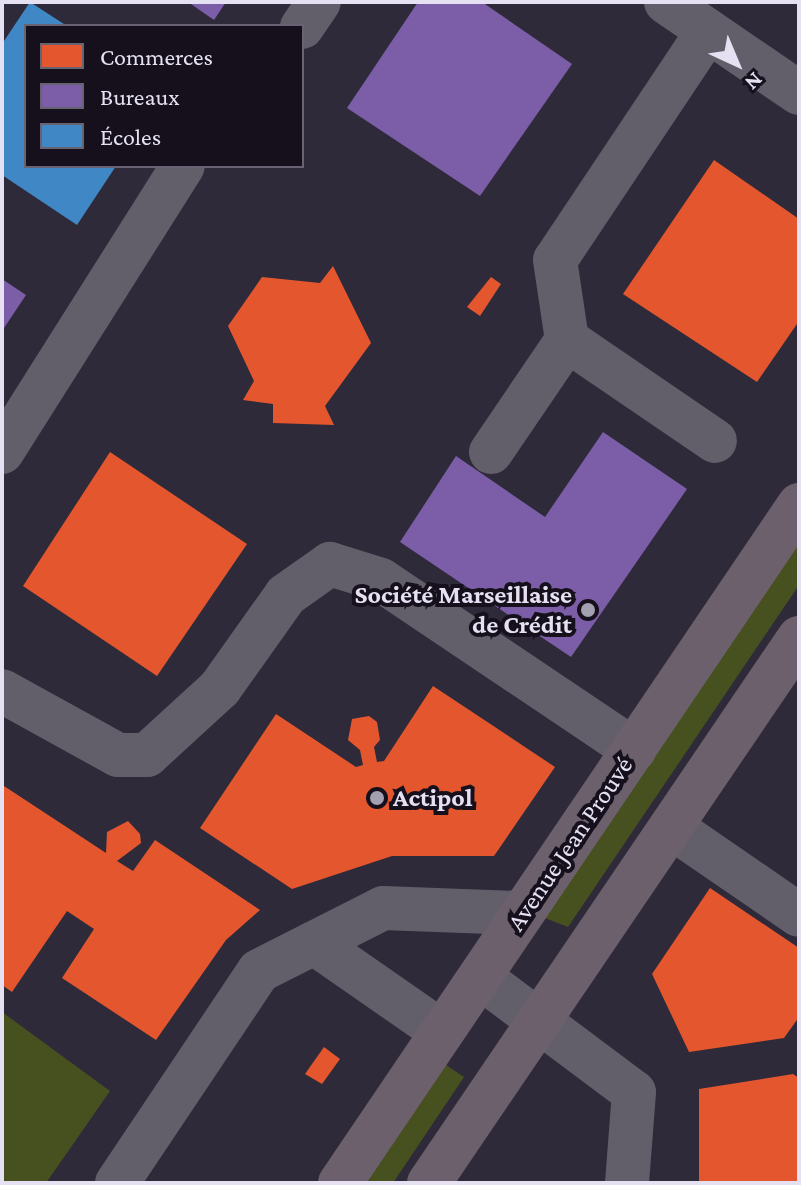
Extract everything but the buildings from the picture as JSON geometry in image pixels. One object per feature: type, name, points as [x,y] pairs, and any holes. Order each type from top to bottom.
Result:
[{"type":"main road","name":"Avenue Jean Prouvé","points":[[340,1183],[799,505]]},
{"type":"main road","points":[[429,1183],[797,646]]},
{"type":"street","points":[[304,24],[319,2]]},
{"type":"street","points":[[666,2],[799,93]]},
{"type":"street","points":[[491,452],[567,340],[555,260],[708,31]]},
{"type":"street","points":[[2,452],[182,168]]},
{"type":"street","points":[[567,340],[715,441]]},
{"type":"street","points":[[2,691],[118,755],[147,755],[220,688],[286,595],[330,564],[381,580],[634,750]]},
{"type":"street","points":[[671,827],[799,915]]},
{"type":"street","points":[[117,1183],[259,971],[383,908],[522,913]]},
{"type":"street","points":[[314,943],[442,1032]]},
{"type":"street","points":[[480,977],[634,1092],[627,1183]]},
{"type":"green space","points":[[799,540],[799,585],[568,927],[540,916]]},
{"type":"green space","points":[[2,1012],[110,1091],[46,1183],[2,1183]]},
{"type":"green space","points":[[446,1065],[464,1077],[393,1183],[365,1183]]},
{"type":"place","name":"Société Marseillaise de Crédit","points":[[588,610]]},
{"type":"place","name":"Actipol","points":[[377,798]]}]
